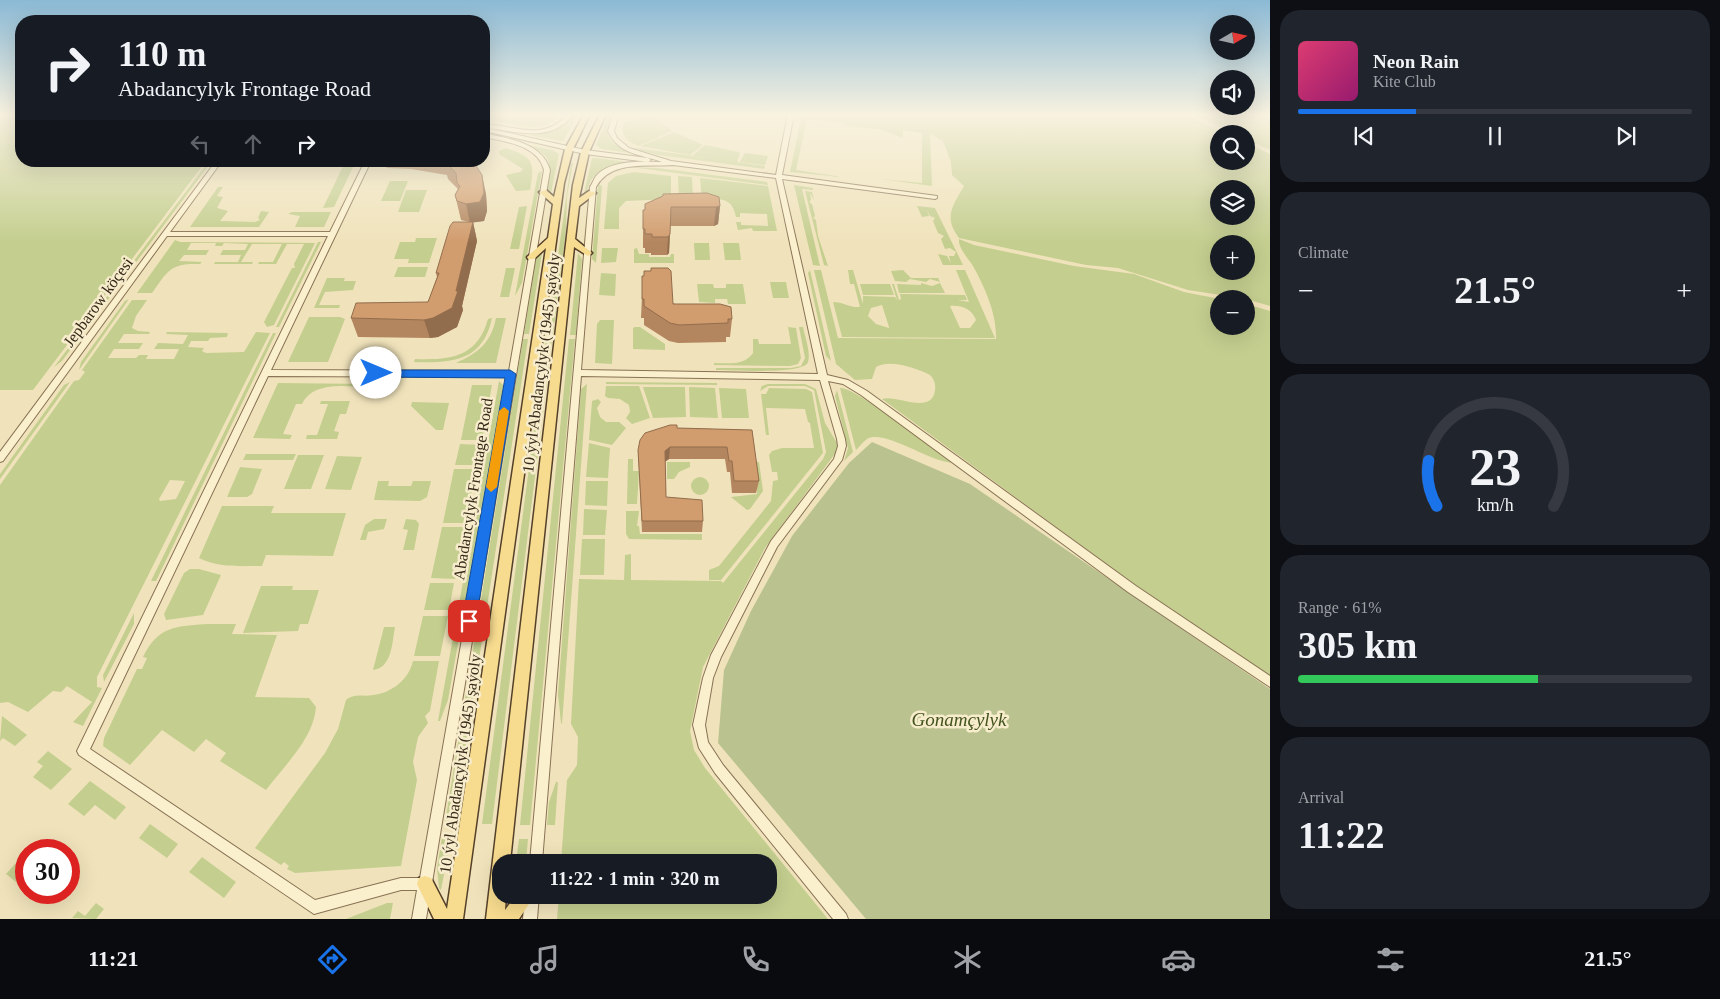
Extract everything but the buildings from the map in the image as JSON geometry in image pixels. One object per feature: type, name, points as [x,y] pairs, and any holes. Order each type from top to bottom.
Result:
[{"type":"main road","name":"10 ýyl Abadançylyk (1945) şaýoly","points":[[454,919],[551,240],[567,157]]},
{"type":"main road","name":"10 ýyl Abadançylyk (1945) şaýoly","points":[[495,919],[577,185],[584,157]]},
{"type":"main road","points":[[543,192],[557,203]]},
{"type":"main road","points":[[575,205],[592,193]]},
{"type":"main road","points":[[531,258],[551,240]]},
{"type":"main road","points":[[572,241],[588,253]]},
{"type":"main road","points":[[425,884],[443,919]]},
{"type":"main road","points":[[508,919],[520,904]]},
{"type":"street","name":"Abadancylyk Frontage Road","points":[[419,919],[510,374],[543,192],[546,167],[541,157]]},
{"type":"street","points":[[624,157],[935,197]]},
{"type":"street","points":[[652,157],[672,163]]},
{"type":"street","points":[[783,157],[779,177],[822,377],[841,439],[841,453],[774,544],[762,565],[716,655],[708,678],[699,725],[703,744],[719,769],[841,919]]},
{"type":"street","points":[[537,854],[592,193],[597,179],[610,170],[628,166],[672,163]]},
{"type":"street","name":"Jepbarow köçesi","points":[[0,459],[214,167]]},
{"type":"street","points":[[365,167],[83,751],[314,907],[401,884],[425,884]]},
{"type":"street","points":[[164,234],[333,234]]},
{"type":"street","points":[[267,373],[510,374]]},
{"type":"street","points":[[577,373],[822,377],[845,382],[864,393],[1132,589],[1270,682]]},
{"type":"street","points":[[530,919],[531,904]]},
{"type":"green space","points":[[0,157],[15,157],[15,167],[201,167],[33,390],[0,390]]},
{"type":"green space","points":[[504,157],[526,157],[532,167],[530,190],[516,191],[506,175],[520,172],[523,169]]},
{"type":"green space","points":[[545,157],[558,157],[551,193],[547,188],[550,171]]},
{"type":"green space","points":[[673,157],[700,157],[765,166],[764,169]]},
{"type":"green space","points":[[699,157],[739,157],[737,162]]},
{"type":"green space","points":[[743,157],[768,157],[765,165],[740,162]]},
{"type":"green space","points":[[793,157],[799,157],[796,170],[842,177],[790,172]]},
{"type":"green space","points":[[922,157],[931,157],[932,186],[881,179],[922,183]]},
{"type":"green space","points":[[949,157],[1210,157],[1210,170],[1255,170],[1255,157],[1270,157],[1270,306],[1255,302],[1255,290],[1210,290],[1210,293],[1188,290],[1118,268],[1086,265],[959,238],[951,224],[951,211],[964,186],[952,175]]},
{"type":"green space","points":[[592,158],[634,163],[600,171],[592,179],[584,194]]},
{"type":"green space","points":[[571,163],[573,163],[567,196],[566,230],[553,334],[547,334]]},
{"type":"green space","points":[[204,167],[208,167],[62,361],[54,367]]},
{"type":"green space","points":[[343,167],[353,167],[334,207],[323,208]]},
{"type":"green space","points":[[630,167],[657,168],[767,182],[768,185]]},
{"type":"green space","points":[[542,171],[522,283],[515,296],[538,173]]},
{"type":"green space","points":[[634,172],[671,176],[671,199],[626,201],[619,208],[619,229],[604,229],[608,183],[616,176]]},
{"type":"green space","points":[[678,176],[692,177],[693,199],[679,199]]},
{"type":"green space","points":[[700,178],[768,186],[777,231],[753,231],[752,228],[738,230],[736,222],[741,222],[741,225],[768,226],[767,214],[740,213],[740,217],[736,217],[731,205],[724,200],[702,200]]},
{"type":"green space","points":[[390,181],[408,181],[400,201],[381,201]]},
{"type":"green space","points":[[598,184],[602,186],[596,263],[592,259]]},
{"type":"green space","points":[[794,185],[813,188],[813,190],[802,189],[820,266],[813,265]]},
{"type":"green space","points":[[218,187],[223,187],[217,196],[223,197],[217,208],[228,211],[220,221],[255,222],[260,220],[258,218],[261,211],[269,212],[259,227],[190,227]]},
{"type":"green space","points":[[406,190],[427,190],[419,212],[398,212]]},
{"type":"green space","points":[[805,191],[812,192],[814,200],[810,193],[811,200],[809,202],[812,204],[815,216],[813,218],[816,220],[818,236],[828,266],[824,265]]},
{"type":"green space","points":[[527,206],[519,249],[510,249],[519,207]]},
{"type":"green space","points":[[917,206],[935,208],[963,265],[943,265],[938,254],[947,256],[951,263],[949,256],[954,256],[956,252],[950,248],[945,249],[941,239],[944,236],[938,233],[933,221],[935,218],[930,216],[927,210],[929,216],[922,217]]},
{"type":"green space","points":[[292,212],[331,212],[324,227],[295,227],[300,216],[288,214]]},
{"type":"green space","points":[[416,238],[437,238],[429,263],[408,263],[409,259],[394,259],[400,242],[415,242]]},
{"type":"green space","points":[[959,239],[974,245],[1074,266],[1134,274],[1184,292],[1210,297],[1210,335],[1255,335],[1255,307],[1270,311],[1270,678],[1139,588],[882,399],[927,402],[932,398],[935,390],[933,378],[930,375],[910,367],[888,364],[876,367],[872,379],[855,380],[836,364],[814,270],[821,270],[838,338],[996,339],[995,320],[989,301],[982,283]]},
{"type":"green space","points":[[175,240],[180,242],[315,243],[274,325],[267,327],[264,322],[292,268],[295,268],[294,264],[304,244],[287,244],[276,264],[258,264],[259,262],[273,262],[282,244],[252,244],[241,262],[253,262],[252,264],[214,264],[215,262],[238,262],[241,255],[220,255],[223,250],[245,250],[248,244],[224,243],[222,246],[215,246],[216,243],[191,243],[187,250],[209,250],[206,255],[184,255],[179,261],[202,262],[200,264],[176,267],[167,273],[152,293],[137,293]]},
{"type":"green space","points":[[318,242],[321,242],[279,327],[276,327]]},
{"type":"green space","points":[[694,243],[709,243],[710,260],[695,260]]},
{"type":"green space","points":[[723,243],[739,243],[741,260],[725,260]]},
{"type":"green space","points":[[602,248],[618,248],[616,262],[601,263]]},
{"type":"green space","points":[[637,248],[639,254],[649,254],[649,257],[670,257],[671,254],[674,254],[674,263],[634,263],[634,249]]},
{"type":"green space","points":[[542,253],[529,334],[524,334],[536,258]]},
{"type":"green space","points":[[578,253],[582,259],[576,335],[570,335]]},
{"type":"green space","points":[[398,267],[428,267],[425,277],[394,277]]},
{"type":"green space","points":[[506,268],[515,268],[509,297],[500,297]]},
{"type":"green space","points":[[810,270],[831,361],[826,356],[808,273]]},
{"type":"green space","points":[[848,270],[853,270],[863,304],[863,296],[895,297],[897,300],[892,284],[894,284],[899,300],[901,299],[900,294],[965,295],[967,300],[958,300],[969,302],[956,270],[965,270],[995,338],[842,337],[833,302],[860,307],[854,284],[850,284]],"holes":[[[882,305],[889,327],[889,328],[876,324],[868,316],[871,308]],[[950,306],[962,307],[972,313],[976,320],[970,328],[960,328]]]},
{"type":"green space","points":[[903,270],[911,278],[938,278],[940,282],[930,279],[926,282],[910,279],[906,282],[895,281],[891,271]]},
{"type":"green space","points":[[601,273],[616,274],[615,296],[599,295]]},
{"type":"green space","points":[[327,278],[345,278],[344,281],[356,281],[353,290],[325,292],[319,305],[340,305],[339,308],[314,308]]},
{"type":"green space","points":[[770,282],[786,282],[789,298],[773,298]]},
{"type":"green space","points":[[921,283],[932,286],[940,283],[945,293],[899,293],[897,284],[921,285]]},
{"type":"green space","points":[[697,284],[713,284],[714,288],[726,288],[726,284],[743,284],[746,304],[728,304],[727,299],[715,299],[715,303],[699,302]]},
{"type":"green space","points":[[860,284],[890,284],[894,295],[863,295]]},
{"type":"green space","points":[[129,299],[79,370],[81,362],[125,301]]},
{"type":"green space","points":[[132,300],[147,300],[136,316],[132,328],[138,331],[150,332],[149,334],[124,334],[118,343],[143,343],[139,349],[114,349],[108,358],[136,358],[139,355],[148,355],[146,359],[174,359],[179,349],[154,349],[158,343],[183,344],[188,335],[166,334],[167,332],[228,333],[227,337],[210,338],[208,341],[191,341],[188,347],[204,348],[202,351],[206,353],[244,352],[256,332],[270,333],[97,677],[97,687],[102,688],[83,726],[73,722],[92,702],[67,686],[61,692],[53,691],[28,712],[8,702],[0,703],[0,485],[74,381],[79,380],[85,372],[82,370]],"holes":[[[170,480],[185,481],[176,499],[160,501],[159,499]]]},
{"type":"green space","points":[[309,317],[340,317],[345,319],[328,362],[288,362]]},
{"type":"green space","points":[[492,318],[488,333],[473,352],[453,360],[414,362],[415,359],[440,359],[461,354],[477,342],[488,319]]},
{"type":"green space","points":[[496,318],[506,318],[496,363],[456,363],[477,351],[487,341]]},
{"type":"green space","points":[[600,320],[614,320],[612,364],[595,363],[597,324]]},
{"type":"green space","points":[[640,327],[665,344],[665,350],[633,349],[633,328]]},
{"type":"green space","points":[[788,327],[796,328],[801,358],[798,364],[790,366],[714,365],[714,363],[735,363],[745,360],[753,353],[753,339],[758,339],[759,344],[791,344]]},
{"type":"green space","points":[[799,327],[803,327],[808,350],[808,362],[804,366],[781,370],[716,370],[716,368],[791,368],[801,366],[805,358]]},
{"type":"green space","points":[[273,333],[276,333],[156,581],[151,581]]},
{"type":"green space","points":[[523,339],[528,339],[454,823],[445,823]]},
{"type":"green space","points":[[546,339],[552,339],[492,824],[482,824]]},
{"type":"green space","points":[[569,339],[575,339],[530,825],[520,825]]},
{"type":"green space","points":[[499,381],[504,386],[448,700],[440,721],[438,721]]},
{"type":"green space","points":[[70,382],[0,479],[0,474],[64,385]]},
{"type":"green space","points":[[606,382],[717,383],[717,385],[606,384]]},
{"type":"green space","points":[[278,383],[370,384],[369,387],[332,386],[315,391],[307,396],[302,404],[296,404],[283,434],[292,435],[290,439],[253,438]]},
{"type":"green space","points":[[587,384],[562,724],[558,694],[581,389]]},
{"type":"green space","points":[[768,384],[805,384],[816,389],[825,423],[837,443],[837,451],[765,548],[703,667],[690,731],[694,750],[705,768],[775,854],[562,854],[567,780],[577,765],[578,737],[571,724],[579,579],[624,580],[625,555],[631,554],[631,580],[721,581],[723,583],[823,459],[826,452],[814,390],[805,386],[768,386],[760,391],[762,386]]},
{"type":"green space","points":[[472,385],[492,385],[482,440],[461,440]]},
{"type":"green space","points":[[606,386],[639,386],[650,418],[632,424],[626,418],[630,412],[629,405],[620,399],[605,396]]},
{"type":"green space","points":[[643,387],[685,387],[686,417],[653,418]]},
{"type":"green space","points":[[689,387],[715,388],[718,418],[690,417]]},
{"type":"green space","points":[[719,388],[746,389],[749,418],[722,418]]},
{"type":"green space","points":[[769,388],[806,389],[812,392],[823,453],[721,580],[709,580],[709,570],[719,566],[771,501],[773,481],[778,480],[777,472],[772,472],[769,455],[772,451],[782,448],[814,448],[810,423],[808,422],[805,409],[766,408],[769,435],[766,435],[761,394],[766,394]]},
{"type":"green space","points":[[840,388],[862,397],[952,463],[931,457],[884,438],[875,437],[867,439],[856,450]]},
{"type":"green space","points":[[837,390],[853,452],[844,461],[848,448],[835,396]]},
{"type":"green space","points":[[598,399],[601,402],[597,408],[600,417],[606,422],[619,422],[626,428],[612,445],[589,440],[592,401]]},
{"type":"green space","points":[[321,401],[350,401],[346,414],[340,414],[334,431],[339,432],[337,439],[306,439],[307,435],[317,435],[328,404],[320,404]]},
{"type":"green space","points":[[412,402],[449,403],[443,430],[436,430],[411,406]]},
{"type":"green space","name":"Gonamçylyk","points":[[872,442],[970,484],[1270,689],[1270,919],[866,919],[718,743],[724,670],[751,611],[792,536],[849,463]]},
{"type":"green space","points":[[589,443],[610,448],[608,478],[586,477]]},
{"type":"green space","points":[[460,444],[481,445],[477,465],[455,465]]},
{"type":"green space","points":[[246,454],[296,454],[293,460],[243,460]]},
{"type":"green space","points":[[298,455],[324,455],[311,489],[284,489]]},
{"type":"green space","points":[[337,456],[362,457],[351,490],[325,489]]},
{"type":"green space","points":[[628,459],[633,459],[633,471],[639,471],[637,504],[627,504]]},
{"type":"green space","points":[[667,462],[690,462],[690,467],[679,472],[674,479],[667,479]]},
{"type":"green space","points":[[756,462],[759,462],[763,491],[750,509],[747,510],[731,497],[757,494],[756,483],[759,482]]},
{"type":"green space","points":[[240,467],[262,469],[252,494],[247,497],[227,497]]},
{"type":"green space","points":[[454,469],[476,469],[466,523],[443,523]]},
{"type":"green space","points":[[700,477],[706,480],[709,486],[706,492],[700,495],[694,492],[691,486],[694,480]]},
{"type":"green space","points":[[378,481],[389,481],[388,486],[411,486],[413,481],[431,481],[427,497],[420,501],[374,500]]},
{"type":"green space","points":[[586,481],[608,481],[607,506],[585,505]]},
{"type":"green space","points":[[222,506],[274,506],[271,513],[346,513],[333,556],[266,555],[262,566],[230,566],[199,558]]},
{"type":"green space","points":[[584,509],[607,510],[605,535],[583,535]]},
{"type":"green space","points":[[626,511],[639,511],[637,526],[639,526],[640,534],[702,534],[702,540],[629,539],[626,534]]},
{"type":"green space","points":[[374,519],[387,519],[384,529],[368,532],[366,540],[360,540],[365,525]]},
{"type":"green space","points":[[406,519],[416,520],[419,524],[414,550],[403,550],[408,530],[403,529]]},
{"type":"green space","points":[[442,527],[465,527],[455,579],[431,578]]},
{"type":"green space","points":[[582,539],[605,539],[604,575],[580,575]]},
{"type":"green space","points":[[190,569],[199,569],[221,575],[203,615],[166,620],[164,614],[184,573]]},
{"type":"green space","points":[[430,583],[454,583],[449,610],[424,610]]},
{"type":"green space","points":[[261,586],[293,586],[292,590],[319,590],[308,624],[300,624],[298,631],[243,633]]},
{"type":"green space","points":[[134,613],[134,624],[104,682],[103,675]]},
{"type":"green space","points":[[423,616],[448,616],[440,656],[414,656]]},
{"type":"green space","points":[[236,624],[232,634],[277,635],[255,697],[309,698],[316,707],[310,730],[304,741],[266,790],[220,761],[226,753],[206,739],[194,752],[162,730],[130,765],[103,746],[104,738],[137,669],[142,669],[147,658],[143,657],[155,639],[162,633],[177,627]]},
{"type":"green space","points":[[384,627],[395,627],[392,647],[388,660],[384,665],[373,670]]},
{"type":"green space","points":[[413,661],[439,661],[430,711],[425,716],[428,723],[418,737],[413,762],[417,780],[401,866],[295,873],[287,869],[289,866],[284,862],[281,865],[255,848],[325,753],[338,729],[346,700],[356,696],[380,694],[393,688],[408,674]]},
{"type":"green space","points":[[2,716],[27,735],[15,746],[3,738],[0,741]]},
{"type":"green space","points":[[48,751],[72,769],[51,790],[33,777],[43,766],[37,762]]},
{"type":"green space","points":[[90,781],[126,807],[115,820],[95,805],[84,816],[68,804]]},
{"type":"green space","points":[[556,782],[558,782],[555,825],[547,825],[549,802]]},
{"type":"green space","points":[[150,824],[178,844],[167,858],[139,838]]},
{"type":"green space","points":[[442,837],[451,837],[441,890],[439,888],[437,868]]},
{"type":"green space","points":[[519,839],[528,839],[527,854],[517,854]]},
{"type":"green space","points":[[777,856],[828,919],[557,919],[558,904],[777,904]]},
{"type":"green space","points":[[202,857],[236,882],[224,898],[189,872]]},
{"type":"green space","points":[[15,864],[15,881],[6,874]]},
{"type":"green space","points":[[96,903],[104,909],[96,919],[72,918],[78,911],[85,916]]},
{"type":"green space","points":[[387,903],[393,903],[390,919],[346,919]]},
{"type":"slow traffic","points":[[491,487],[504,411]]},
{"type":"route","points":[[376,373],[510,374],[469,621]]}]
